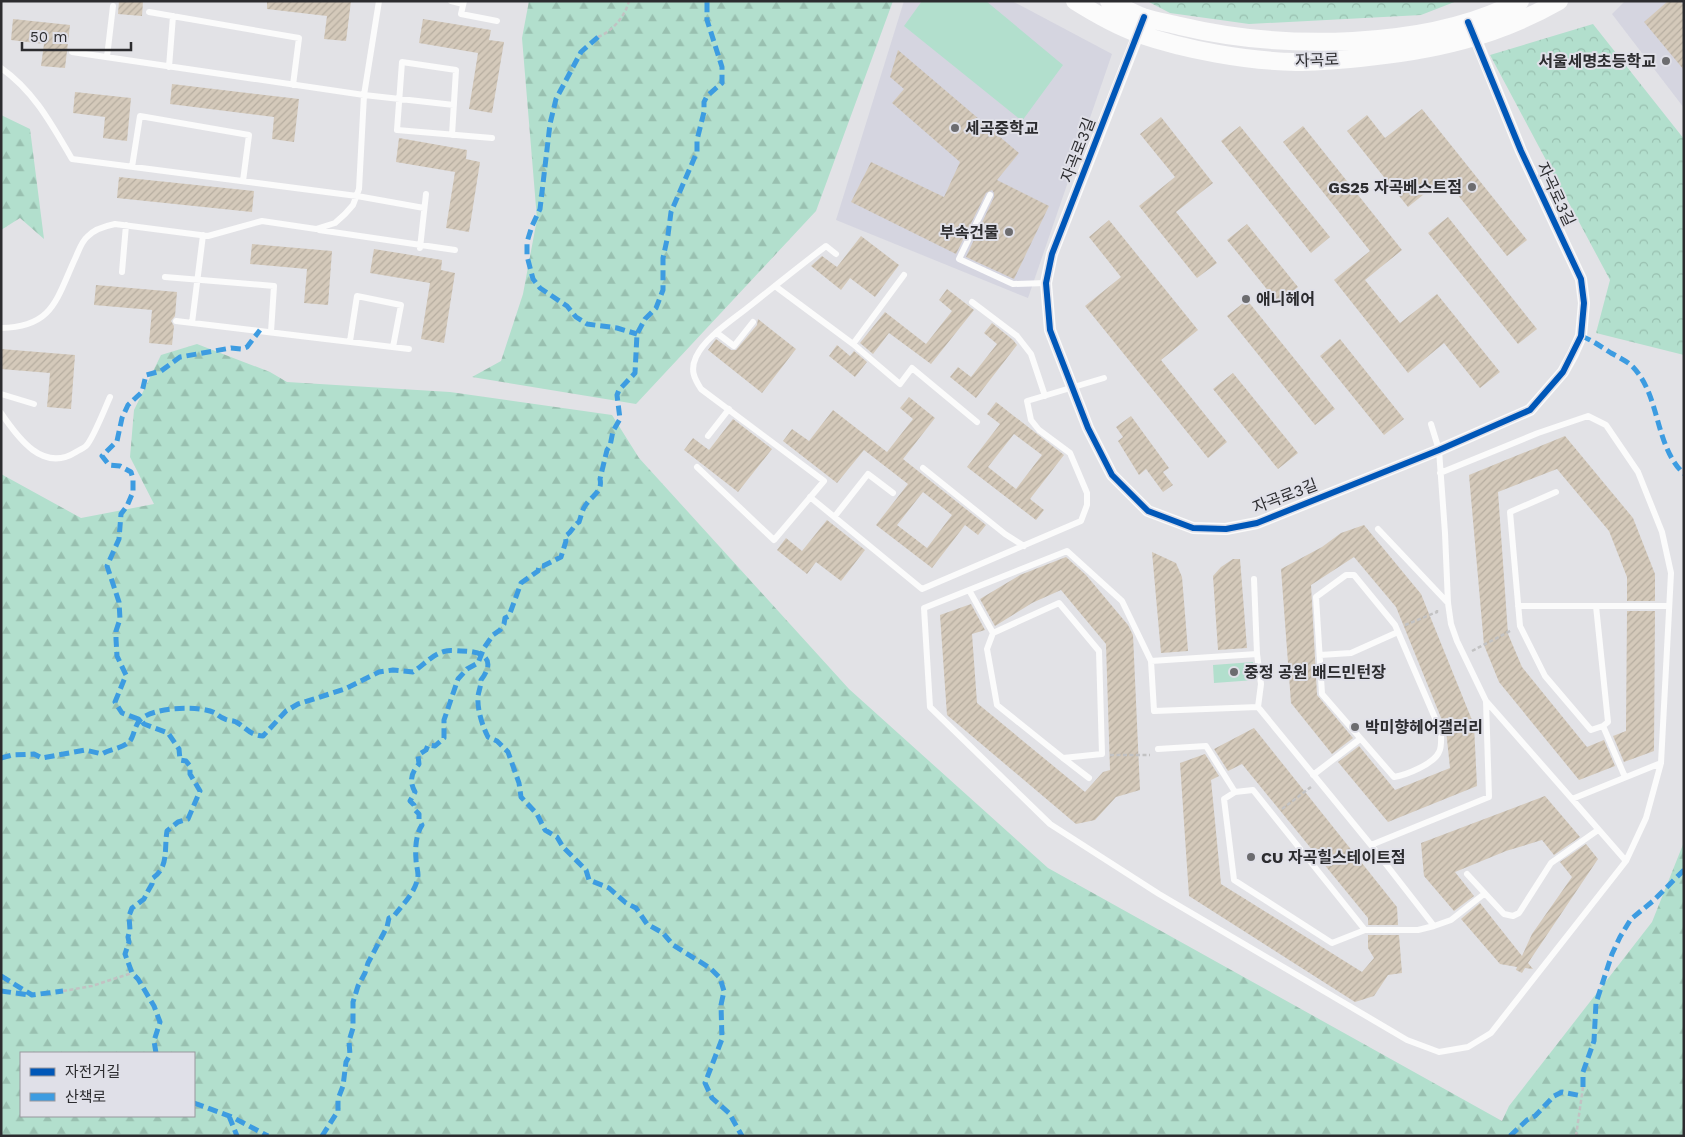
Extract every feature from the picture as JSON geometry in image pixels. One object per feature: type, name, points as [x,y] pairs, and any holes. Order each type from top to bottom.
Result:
[{"type":"main road","name":"자곡로","points":[[1075,1],[1089,10],[1141,26],[1198,30],[1246,38],[1298,42],[1378,39],[1423,33],[1505,28],[1559,1]]},
{"type":"main road","name":"자곡로","points":[[1109,1],[1141,26]]},
{"type":"main road","name":"자곡로","points":[[1472,30],[1520,1]]},
{"type":"street","name":"자곡로3길","points":[[1141,26],[1052,254],[1046,283],[1050,330],[1088,428],[1112,475],[1148,511],[1193,528],[1226,529],[1257,523],[1438,450],[1530,410],[1563,372],[1573,354],[1581,336],[1583,311],[1581,279],[1521,152],[1472,30]]},
{"type":"lane","points":[[316,229],[335,223],[345,214],[353,205],[359,189],[364,95],[379,1]]},
{"type":"lane","points":[[451,1],[464,2],[461,14],[497,21]]},
{"type":"lane","points":[[107,57],[113,6]]},
{"type":"lane","points":[[149,12],[299,38],[293,85]]},
{"type":"lane","points":[[169,66],[173,16]]},
{"type":"lane","points":[[72,52],[364,95],[454,105]]},
{"type":"lane","points":[[452,135],[456,70],[402,62],[397,130],[452,135],[492,138]]},
{"type":"lane","points":[[1,68],[16,78],[45,112],[72,159],[356,196],[424,208]]},
{"type":"lane","points":[[132,167],[140,116],[248,134],[243,181]]},
{"type":"lane","points":[[420,246],[426,194]]},
{"type":"lane","points":[[990,195],[959,259],[1013,284],[1046,283]]},
{"type":"lane","points":[[1,328],[19,328],[38,321],[56,300],[86,237],[101,227],[115,224],[208,236],[262,221],[455,250]]},
{"type":"lane","points":[[122,272],[126,225]]},
{"type":"lane","points":[[192,323],[203,235]]},
{"type":"lane","points":[[697,467],[774,540],[824,481],[702,389],[694,378],[693,368],[696,357],[703,346],[775,286],[826,246],[836,254]]},
{"type":"lane","points":[[853,344],[904,275]]},
{"type":"lane","points":[[165,277],[274,286],[271,332]]},
{"type":"lane","points":[[775,286],[853,344],[900,384],[912,368],[977,422]]},
{"type":"lane","points":[[350,341],[357,296],[401,305],[393,347]]},
{"type":"lane","points":[[972,302],[1017,336],[1031,354],[1045,396]]},
{"type":"lane","points":[[176,321],[409,349]]},
{"type":"lane","points":[[717,333],[734,346],[753,322]]},
{"type":"lane","points":[[810,497],[922,589],[1081,521],[1087,505],[1087,492],[1070,453],[1039,430],[1031,420],[1027,401],[1104,378]]},
{"type":"lane","points":[[1,394],[34,404]]},
{"type":"lane","points":[[1,413],[16,436],[30,449],[51,459],[69,457],[86,446],[110,397]]},
{"type":"lane","points":[[708,436],[729,409]]},
{"type":"lane","points":[[1258,707],[1154,711],[1152,661],[1122,601],[1067,551],[924,608],[930,707],[1050,824],[1159,894],[1407,1040],[1439,1052],[1468,1047],[1491,1033],[1626,861],[1646,818],[1661,763],[1671,573],[1662,532],[1638,472],[1606,425],[1588,416],[1538,433],[1440,473]]},
{"type":"lane","points":[[1431,424],[1438,450],[1445,533],[1448,603],[1451,624],[1458,642],[1486,701],[1626,861]]},
{"type":"lane","points":[[923,468],[1005,534],[1024,546]]},
{"type":"lane","points":[[835,516],[868,474],[893,493]]},
{"type":"lane","points":[[1556,492],[1510,512],[1520,626],[1546,676],[1590,730],[1603,726],[1608,722],[1596,606]]},
{"type":"lane","points":[[1378,529],[1448,603]]},
{"type":"lane","points":[[1346,575],[1354,575],[1395,625],[1398,632],[1441,732],[1440,752],[1433,760],[1402,776],[1394,777],[1322,694],[1316,597],[1346,575]]},
{"type":"lane","points":[[1254,579],[1257,654],[1261,684],[1258,707],[1371,845],[1434,926]]},
{"type":"lane","points":[[970,590],[993,633]]},
{"type":"lane","points":[[1063,758],[1102,754],[1099,651],[1058,603],[993,633],[986,649],[997,705],[1063,758],[1089,778]]},
{"type":"lane","points":[[1518,606],[1669,606]]},
{"type":"lane","points":[[1320,656],[1351,653],[1398,632]]},
{"type":"lane","points":[[1152,661],[1257,654]]},
{"type":"lane","points":[[1371,845],[1488,797],[1486,701]]},
{"type":"lane","points":[[1603,726],[1625,777]]},
{"type":"lane","points":[[1313,775],[1360,739]]},
{"type":"lane","points":[[1157,752],[1206,746],[1235,792]]},
{"type":"lane","points":[[1572,799],[1661,763]]},
{"type":"lane","points":[[1365,930],[1253,790],[1235,792],[1224,799],[1234,880],[1332,943],[1365,930],[1418,930],[1434,926],[1451,920],[1484,894]]},
{"type":"lane","points":[[1467,874],[1504,914],[1513,916],[1520,913],[1551,864],[1598,830]]},
{"type":"path","points":[[598,37],[607,33],[621,18],[628,8],[629,1]]},
{"type":"path","points":[[1404,625],[1430,614]]},
{"type":"path","points":[[1484,645],[1508,632]]},
{"type":"path","points":[[1109,755],[1157,752]]},
{"type":"path","points":[[1281,811],[1305,792]]},
{"type":"path","points":[[63,991],[92,986],[132,973]]},
{"type":"path","points":[[1576,1136],[1583,1087]]},
{"type":"shaded area","points":[[904,1],[1012,1],[1112,54],[1028,298],[836,220]]},
{"type":"shaded area","name":"서울세명초등학교","points":[[1625,1],[1684,1],[1684,108],[1612,14]]},
{"type":"green space","points":[[529,1],[893,1],[816,211],[636,404],[472,377],[501,361],[523,294],[537,219],[522,38]]},
{"type":"green space","points":[[922,1],[986,1],[1063,65],[1022,121],[904,26]]},
{"type":"green space","points":[[1147,1],[1457,1],[1421,15],[1249,24],[1170,13]]},
{"type":"green space","points":[[1593,24],[1684,139],[1684,355],[1596,333],[1610,280],[1490,55]]},
{"type":"green space","points":[[1,115],[30,129],[44,239],[20,218],[1,230]]},
{"type":"green space","points":[[197,344],[270,372],[287,382],[450,392],[612,415],[639,458],[849,689],[1048,868],[1502,1121],[1509,1106],[1652,922],[1684,842],[1684,1136],[1,1136],[1,474],[81,518],[154,504],[130,457],[134,410],[161,355]]},
{"type":"green space","name":"중정 공원 배드민턴장","points":[[1253,662],[1255,680],[1214,683],[1213,665]]},
{"type":"building","points":[[119,1],[143,1],[142,16],[118,14]]},
{"type":"building","points":[[267,1],[351,1],[346,41],[324,39],[327,16],[267,9]]},
{"type":"building","points":[[1668,1],[1680,1],[1684,6],[1684,70],[1644,22]]},
{"type":"building","points":[[13,19],[70,25],[65,68],[41,66],[44,44],[11,40]]},
{"type":"building","points":[[423,19],[491,30],[489,40],[504,42],[492,113],[469,109],[478,53],[419,43]]},
{"type":"building","name":"세곡중학교","points":[[898,50],[1019,153],[997,180],[1049,206],[1014,279],[966,257],[994,197],[992,190],[986,193],[956,254],[851,202],[871,162],[944,197],[960,162],[892,103],[904,89],[890,77]]},
{"type":"building","points":[[172,84],[299,99],[294,142],[272,139],[274,117],[170,104]]},
{"type":"building","points":[[75,92],[131,98],[127,141],[103,138],[105,117],[73,113]]},
{"type":"building","points":[[1422,109],[1527,240],[1507,256],[1444,178],[1408,207],[1347,131],[1367,115],[1385,138]]},
{"type":"building","points":[[1161,117],[1213,183],[1176,212],[1217,263],[1197,278],[1139,206],[1175,177],[1140,134]]},
{"type":"building","points":[[1240,126],[1330,237],[1311,253],[1221,141]]},
{"type":"building","points":[[1303,126],[1402,250],[1365,280],[1400,323],[1437,294],[1500,372],[1480,388],[1444,343],[1408,373],[1334,280],[1370,251],[1283,142]]},
{"type":"building","points":[[399,138],[467,150],[466,159],[480,162],[469,232],[446,228],[455,172],[396,162]]},
{"type":"building","points":[[119,177],[254,191],[252,212],[117,198]]},
{"type":"building","points":[[1448,217],[1537,329],[1518,344],[1428,233]]},
{"type":"building","points":[[1109,220],[1198,330],[1161,360],[1227,442],[1208,458],[1085,306],[1121,277],[1089,237]]},
{"type":"building","points":[[1247,224],[1298,287],[1278,303],[1227,240]]},
{"type":"building","points":[[861,236],[899,265],[875,297],[850,278],[841,290],[811,266],[822,256],[837,267]]},
{"type":"building","points":[[252,244],[332,251],[328,305],[304,303],[307,269],[250,264]]},
{"type":"building","points":[[374,249],[442,260],[441,270],[455,273],[444,343],[421,339],[430,283],[370,273]]},
{"type":"building","points":[[96,285],[177,292],[175,316],[171,321],[174,326],[172,345],[149,343],[152,310],[94,305]]},
{"type":"building","points":[[947,289],[974,310],[931,364],[889,333],[873,354],[860,343],[885,312],[926,344],[952,311],[939,300]]},
{"type":"building","points":[[1247,300],[1335,409],[1315,425],[1227,316]]},
{"type":"building","points":[[758,319],[796,349],[762,393],[708,350],[716,339],[731,350],[736,350],[757,325]]},
{"type":"building","points":[[992,323],[1017,345],[976,398],[950,377],[958,367],[971,377],[997,344],[984,333]]},
{"type":"building","points":[[1340,339],[1404,419],[1384,435],[1320,356]]},
{"type":"building","points":[[837,345],[850,356],[854,351],[867,362],[855,377],[829,356]]},
{"type":"building","points":[[1,349],[75,355],[71,409],[47,407],[50,373],[1,369]]},
{"type":"building","points":[[1233,373],[1298,453],[1278,469],[1213,389]]},
{"type":"building","points":[[909,397],[935,418],[903,459],[986,525],[978,535],[965,525],[932,568],[876,525],[908,484],[864,450],[837,483],[783,441],[792,429],[809,441],[833,410],[887,452],[913,419],[900,408]],"holes":[[[923,492],[952,515],[927,548],[897,525]]]},
{"type":"building","points":[[996,402],[1064,455],[1030,499],[1044,510],[1036,520],[967,467],[1000,424],[987,414]],"holes":[[[1014,434],[1042,455],[1016,489],[988,467]]]},
{"type":"building","points":[[1131,416],[1169,468],[1163,472],[1173,485],[1163,492],[1146,469],[1139,475],[1118,441],[1123,437],[1116,427]]},
{"type":"building","points":[[733,419],[772,449],[738,492],[684,450],[693,438],[709,450]]},
{"type":"building","points":[[1565,436],[1633,518],[1655,574],[1655,601],[1627,601],[1627,577],[1609,531],[1557,469],[1498,492],[1508,634],[1522,667],[1587,747],[1604,740],[1615,766],[1579,780],[1499,682],[1484,645],[1469,475]]},
{"type":"building","points":[[827,520],[865,550],[841,581],[816,562],[807,574],[777,550],[786,538],[802,551]]},
{"type":"building","points":[[1364,525],[1421,594],[1474,725],[1477,786],[1388,822],[1338,762],[1359,746],[1395,790],[1450,768],[1446,730],[1396,607],[1354,557],[1311,585],[1317,695],[1353,738],[1332,754],[1291,703],[1281,569],[1322,547],[1341,533]]},
{"type":"building","points":[[1152,552],[1176,563],[1182,577],[1188,651],[1161,653]]},
{"type":"building","points":[[1066,557],[1086,575],[1128,625],[1133,635],[1140,790],[1116,797],[1095,820],[1076,824],[947,715],[940,615],[971,604],[985,630],[972,634],[977,703],[1085,792],[1103,772],[1110,770],[1106,644],[1061,590],[1032,603],[995,626],[980,599],[1020,575]]},
{"type":"building","points":[[1233,559],[1240,559],[1247,648],[1218,650],[1213,576],[1221,567]]},
{"type":"building","points":[[1627,611],[1655,611],[1654,751],[1624,762],[1613,736],[1626,731]]},
{"type":"building","points":[[1254,728],[1397,907],[1398,925],[1368,925],[1368,918],[1242,764],[1228,771],[1214,749]]},
{"type":"building","points":[[1205,754],[1219,776],[1211,780],[1221,884],[1362,972],[1374,958],[1368,948],[1368,935],[1399,935],[1402,973],[1388,975],[1374,996],[1355,1002],[1189,896],[1180,763]]},
{"type":"building","points":[[1545,796],[1580,837],[1554,855],[1542,840],[1506,851],[1455,872],[1474,896],[1454,911],[1424,876],[1421,843]]},
{"type":"building","points":[[1586,844],[1598,859],[1528,963],[1533,969],[1525,968],[1522,973],[1516,970],[1517,967],[1500,964],[1461,919],[1480,903],[1522,956],[1532,934],[1572,877],[1560,862]]},
{"type":"marked path","points":[[322,1136],[338,1111],[338,1099],[343,1086],[346,1062],[350,1055],[349,1041],[353,1028],[353,1002],[358,986],[387,927],[389,918],[394,916],[405,902],[417,881],[416,846],[418,833],[422,825],[419,820],[419,814],[410,801],[415,792],[412,777],[419,764],[418,755],[426,750],[428,745],[435,746],[444,738],[444,720],[458,679],[467,669],[478,663],[484,648],[504,624],[505,618],[509,616],[521,583],[538,571],[539,566],[543,566],[561,557],[566,541],[565,536],[579,522],[584,508],[600,487],[607,450],[610,446],[613,431],[620,419],[617,395],[619,390],[635,373],[637,334],[645,319],[656,308],[663,290],[663,258],[671,212],[697,152],[697,140],[704,112],[704,102],[707,96],[722,83],[722,67],[707,20],[707,1]]},
{"type":"marked path","points":[[598,37],[581,52],[556,99],[550,124],[540,209],[527,242],[527,256],[533,279],[540,288],[567,306],[576,317],[587,324],[617,328],[637,334]]},
{"type":"marked path","points":[[156,1052],[154,1041],[160,1022],[154,1006],[138,979],[132,973],[125,954],[129,942],[129,916],[132,908],[144,899],[153,878],[162,869],[167,831],[178,822],[188,819],[200,791],[190,774],[190,766],[186,761],[180,760],[179,749],[168,733],[122,713],[115,702],[126,675],[117,656],[116,631],[120,619],[119,602],[107,566],[119,539],[121,514],[133,492],[133,479],[131,472],[120,466],[109,465],[102,456],[117,441],[122,418],[128,405],[142,392],[146,375],[161,371],[180,357],[231,348],[242,349],[247,347],[260,330]]},
{"type":"marked path","points":[[1581,336],[1628,363],[1642,379],[1649,392],[1667,449],[1674,462],[1684,474]]},
{"type":"marked path","points":[[1,758],[12,755],[34,754],[42,758],[85,750],[102,754],[127,743],[131,739],[140,720],[146,716],[155,712],[176,709],[208,710],[224,719],[235,721],[254,734],[263,736],[286,711],[298,704],[345,689],[379,672],[393,670],[413,672],[441,652],[469,651],[481,655],[488,662],[486,673],[481,680],[478,696],[479,712],[484,727],[488,737],[497,741],[508,752],[519,783],[521,797],[537,814],[545,830],[557,837],[563,847],[586,870],[589,880],[609,888],[626,903],[636,908],[647,924],[663,933],[673,945],[710,968],[720,978],[724,991],[721,1005],[722,1039],[705,1083],[712,1098],[729,1113],[742,1136]]},
{"type":"marked path","points":[[1583,1087],[1583,1072],[1594,1041],[1596,1003],[1612,954],[1631,919],[1653,901],[1684,870]]},
{"type":"marked path","points":[[1,976],[32,995],[63,991]]},
{"type":"marked path","points":[[1,991],[30,995]]},
{"type":"marked path","points":[[1510,1136],[1527,1120],[1535,1116],[1554,1096],[1562,1092],[1582,1096]]},
{"type":"marked path","points":[[195,1103],[232,1117],[268,1136]]},
{"type":"marked path","points":[[229,1116],[237,1136]]},
{"type":"cycle path","points":[[1144,17],[1052,254],[1046,283],[1050,330],[1088,428],[1112,475],[1148,511],[1193,528],[1226,529],[1257,523],[1439,450],[1530,410],[1563,372],[1581,336],[1584,303],[1581,279],[1521,151],[1468,22]]},
{"type":"place","name":"서울세명초등학교","points":[[1666,61]]},
{"type":"place","name":"세곡중학교","points":[[955,128]]},
{"type":"place","name":"GS25 자곡베스트점","points":[[1472,187]]},
{"type":"place","name":"부속건물","points":[[1009,232]]},
{"type":"place","name":"애니헤어","points":[[1246,299]]},
{"type":"place","name":"중정 공원 배드민턴장","points":[[1234,672]]},
{"type":"place","name":"박미향헤어갤러리","points":[[1355,727]]},
{"type":"place","name":"CU 자곡힐스테이트점","points":[[1251,857]]}]
